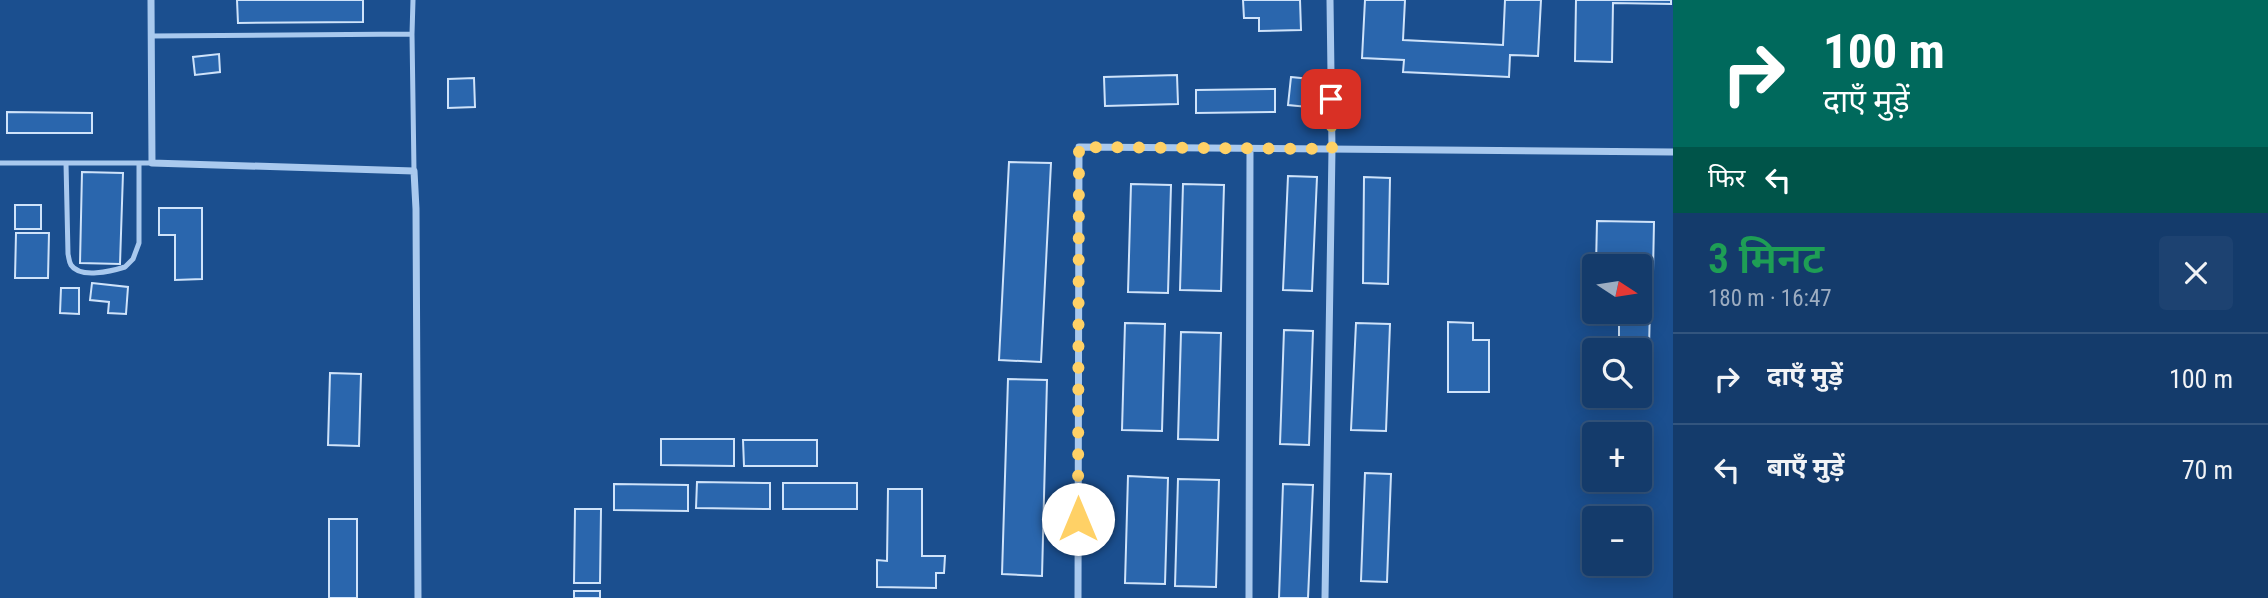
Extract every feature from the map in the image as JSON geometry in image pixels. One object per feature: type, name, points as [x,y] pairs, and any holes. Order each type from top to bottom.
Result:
[{"type":"street","points":[[151,0],[152,163],[414,171],[418,598]]},
{"type":"street","points":[[1325,598],[1332,149],[1330,0]]},
{"type":"street","points":[[1078,598],[1079,147],[1673,152]]},
{"type":"street","points":[[1249,598],[1250,148]]},
{"type":"lane","points":[[414,0],[414,171]]},
{"type":"lane","points":[[151,36],[412,34]]},
{"type":"lane","points":[[0,163],[152,163]]},
{"type":"lane","points":[[66,163],[68,254],[71,265],[78,271],[90,273],[125,267],[137,250],[139,163]]},
{"type":"building","points":[[237,0],[363,0],[363,22],[238,23]]},
{"type":"building","points":[[1243,0],[1300,0],[1301,30],[1259,31],[1259,18],[1244,18]]},
{"type":"building","points":[[1365,0],[1405,0],[1403,40],[1503,45],[1505,0],[1541,0],[1538,56],[1510,55],[1509,77],[1403,72],[1404,60],[1362,58]]},
{"type":"building","points":[[1576,0],[1671,0],[1671,4],[1613,3],[1612,62],[1575,61]]},
{"type":"building","points":[[219,54],[220,72],[195,75],[193,57]]},
{"type":"building","points":[[1177,75],[1178,104],[1105,106],[1104,77]]},
{"type":"building","points":[[1291,77],[1310,79],[1308,107],[1288,105]]},
{"type":"building","points":[[474,78],[475,107],[448,108],[448,79]]},
{"type":"building","points":[[1275,89],[1275,112],[1196,113],[1196,90]]},
{"type":"building","points":[[7,112],[92,113],[92,133],[7,133]]},
{"type":"building","points":[[1009,162],[1051,163],[1041,362],[999,360]]},
{"type":"building","points":[[82,172],[123,173],[120,264],[80,263]]},
{"type":"building","points":[[1288,176],[1317,177],[1312,291],[1283,290]]},
{"type":"building","points":[[1364,177],[1390,178],[1388,284],[1363,283]]},
{"type":"building","points":[[1131,184],[1171,185],[1168,293],[1128,292]]},
{"type":"building","points":[[1183,184],[1224,185],[1221,291],[1180,290]]},
{"type":"building","points":[[15,205],[41,205],[41,229],[15,229]]},
{"type":"building","points":[[159,208],[202,208],[202,279],[175,280],[175,235],[159,235]]},
{"type":"building","points":[[1597,221],[1654,222],[1653,272],[1652,254],[1596,254]]},
{"type":"building","points":[[16,233],[49,233],[48,278],[15,278]]},
{"type":"building","points":[[92,283],[128,287],[126,314],[108,313],[109,302],[90,300]]},
{"type":"building","points":[[61,288],[79,288],[79,314],[60,313]]},
{"type":"building","points":[[1448,322],[1473,323],[1473,340],[1489,340],[1489,392],[1448,392]]},
{"type":"building","points":[[1125,323],[1165,324],[1162,431],[1122,430]]},
{"type":"building","points":[[1356,323],[1390,324],[1386,431],[1351,430]]},
{"type":"building","points":[[1619,324],[1650,324],[1649,338],[1619,338]]},
{"type":"building","points":[[1284,330],[1313,331],[1309,445],[1280,444]]},
{"type":"building","points":[[1181,332],[1221,333],[1218,440],[1178,439]]},
{"type":"building","points":[[330,373],[361,374],[359,446],[328,445]]},
{"type":"building","points":[[1008,379],[1047,380],[1042,576],[1002,574]]},
{"type":"building","points":[[661,439],[734,439],[734,466],[661,465]]},
{"type":"building","points":[[743,440],[817,440],[817,466],[744,466]]},
{"type":"building","points":[[1365,473],[1391,474],[1387,582],[1361,581]]},
{"type":"building","points":[[1128,476],[1168,478],[1165,584],[1125,583]]},
{"type":"building","points":[[1178,479],[1219,480],[1216,587],[1175,586]]},
{"type":"building","points":[[697,482],[770,483],[770,509],[696,508]]},
{"type":"building","points":[[783,483],[857,483],[857,509],[783,509]]},
{"type":"building","points":[[614,484],[688,485],[688,511],[614,510]]},
{"type":"building","points":[[1283,484],[1313,485],[1308,598],[1279,598]]},
{"type":"building","points":[[888,489],[922,489],[922,556],[945,556],[944,573],[936,573],[936,588],[877,587],[877,560],[887,561]]},
{"type":"building","points":[[575,509],[601,509],[600,583],[574,583]]},
{"type":"building","points":[[329,519],[357,519],[357,598],[329,598]]},
{"type":"building","points":[[574,591],[600,591],[600,598],[574,598]]},
{"type":"route","points":[[1078,519],[1079,147],[1332,149],[1331,99]]}]
